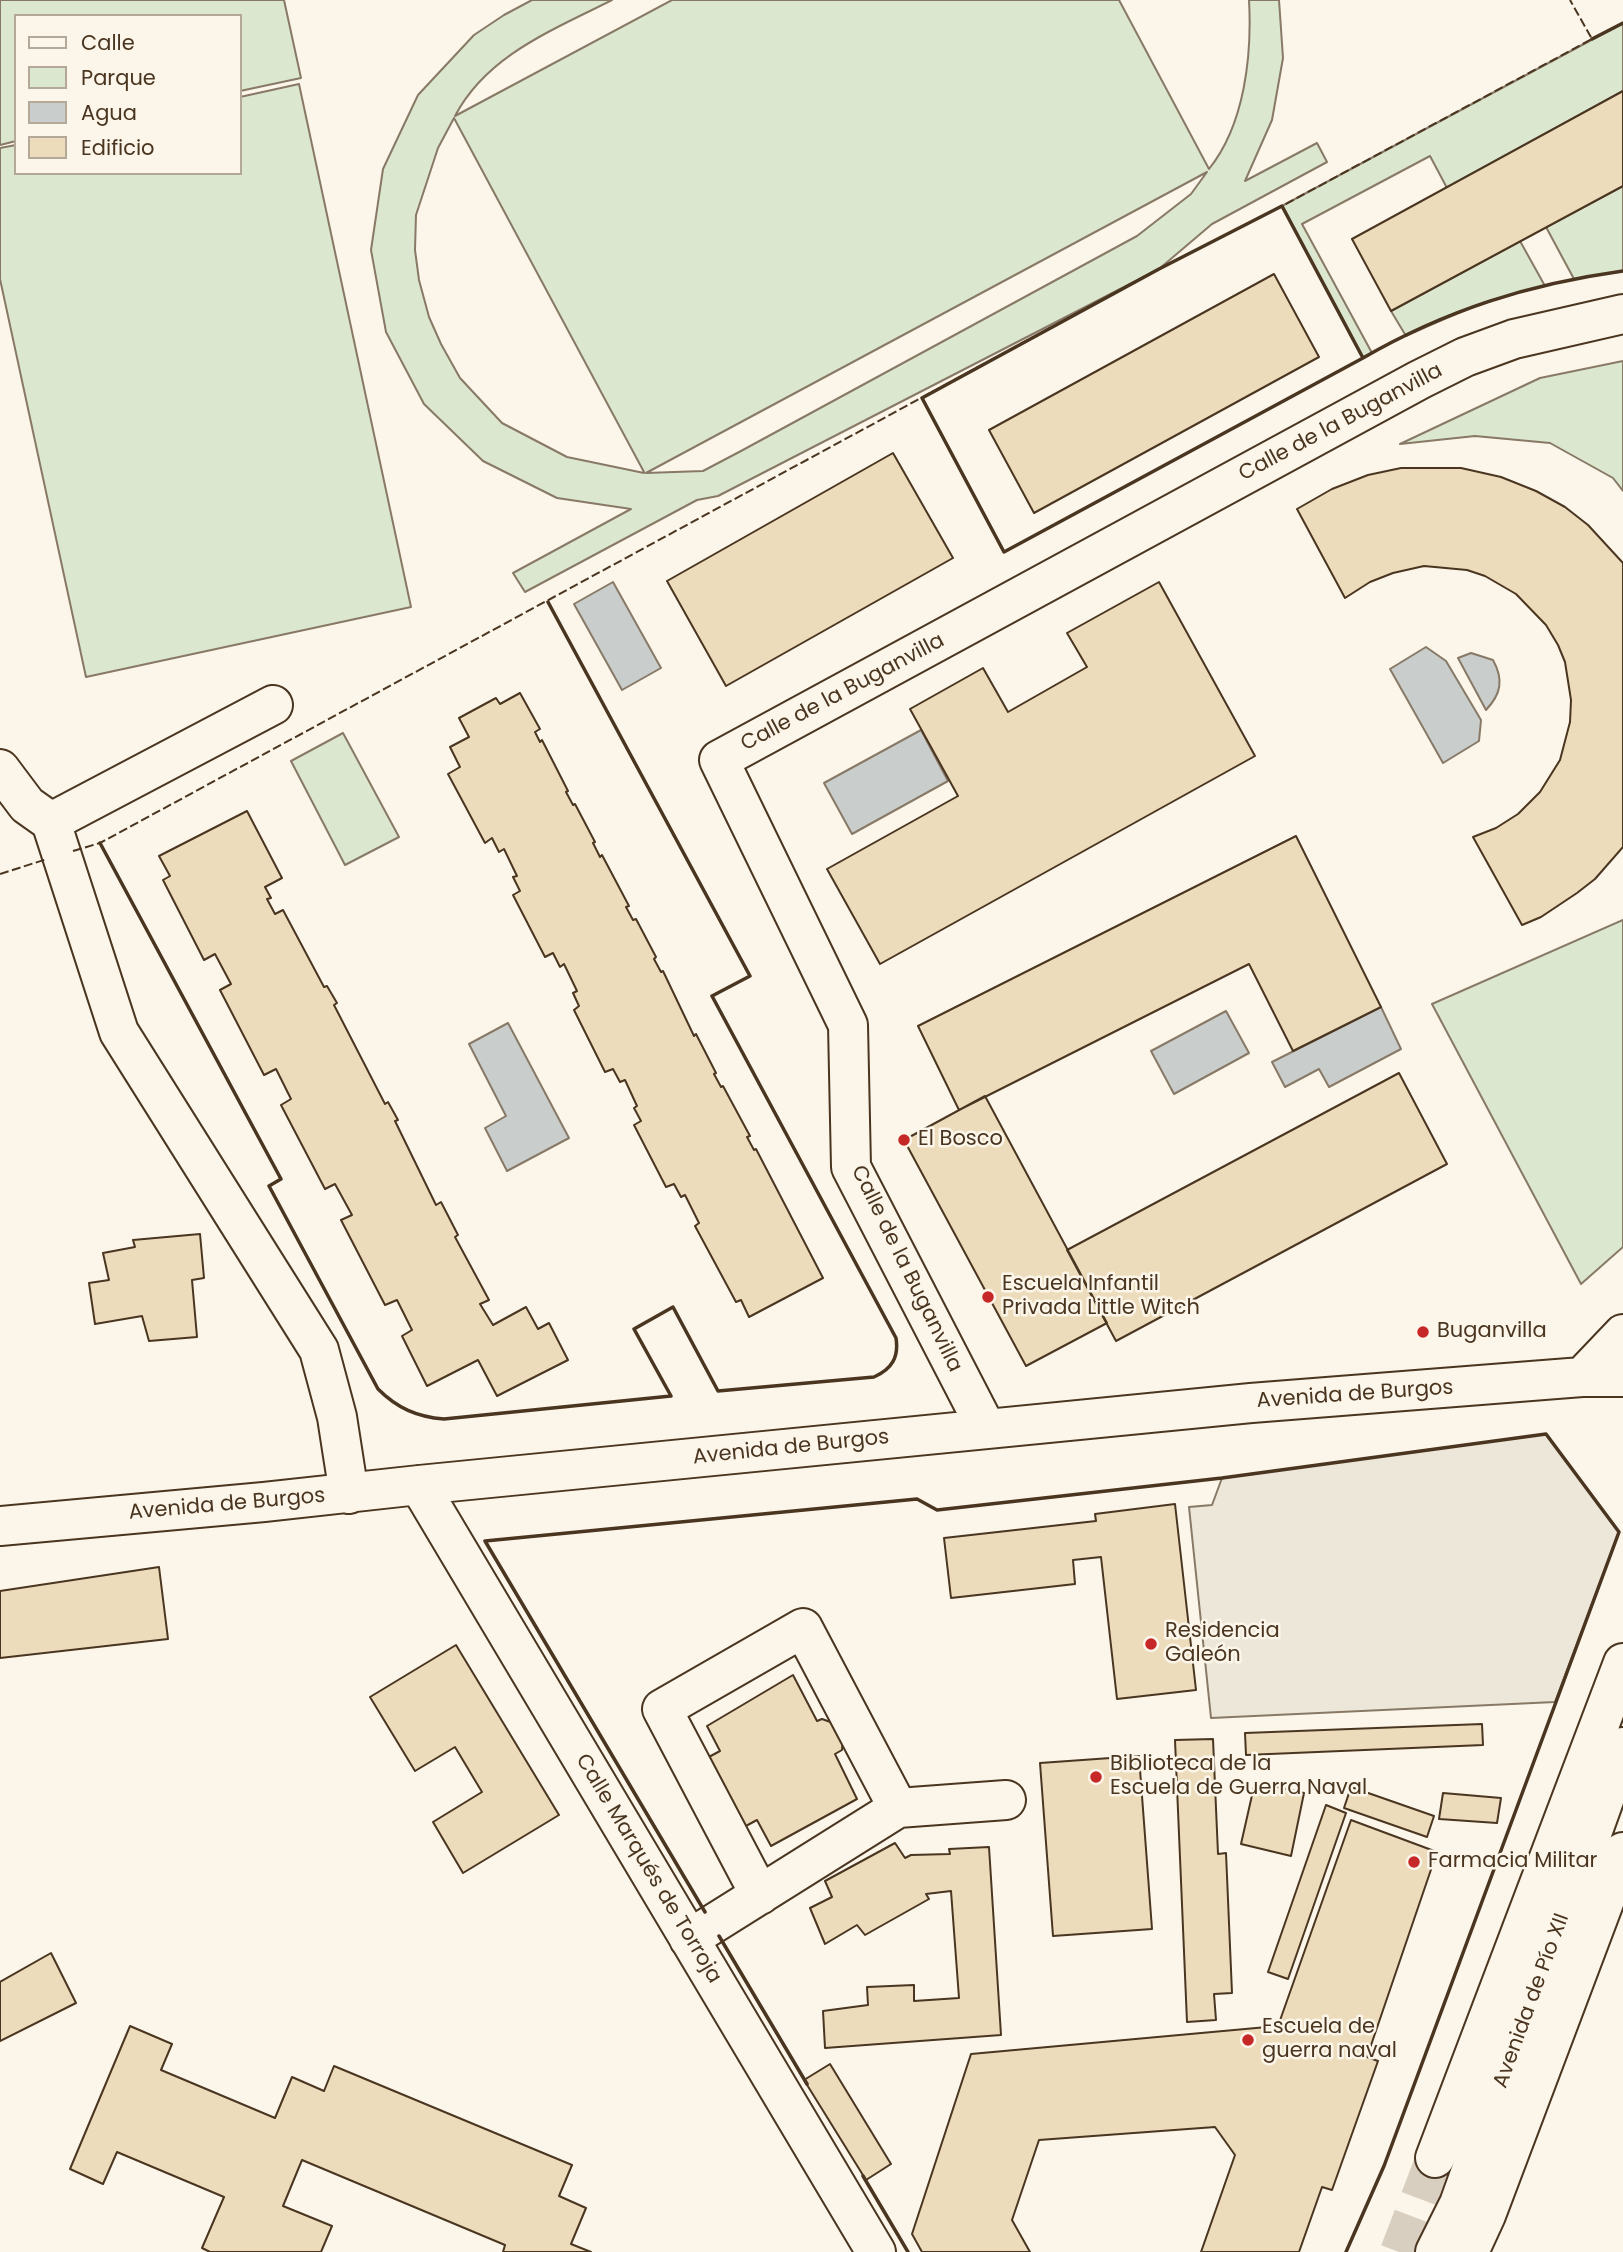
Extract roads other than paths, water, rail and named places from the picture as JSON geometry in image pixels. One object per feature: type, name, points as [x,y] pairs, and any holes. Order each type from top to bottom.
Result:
[{"type":"street","name":"Calle de la Buganvilla","points":[[986,1428],[851,1167],[848,1024],[719,760],[1430,374],[1465,357],[1514,339],[1623,314]]},
{"type":"street","points":[[51,822],[273,705]]},
{"type":"street","points":[[0,769],[27,805],[51,822],[119,1032],[319,1350],[337,1417],[349,1494]]},
{"type":"street","points":[[1582,1377],[1623,1335]]},
{"type":"street","name":"Avenida de Burgos","points":[[0,1526],[349,1494],[1251,1403],[1582,1377],[1623,1377]]},
{"type":"street","name":"Calle Marqués de Torroja","points":[[419,1485],[876,2252]]},
{"type":"street","points":[[760,1895],[662,1709],[803,1628],[898,1808]]},
{"type":"street","points":[[1435,2158],[1623,1663]]},
{"type":"street","name":"Avenida de Pío XII","points":[[1435,2252],[1463,2193],[1623,1747]]},
{"type":"street","points":[[689,1939],[898,1808],[1006,1800]]},
{"type":"street","name":"Avenida de Pío XII","points":[[1469,2252],[1486,2215],[1623,1852]]},
{"type":"water","points":[[613,582],[661,668],[622,690],[574,604]]},
{"type":"water","points":[[1426,647],[1446,661],[1481,720],[1479,741],[1443,763],[1390,669]]},
{"type":"water","points":[[1471,653],[1493,660],[1499,674],[1498,692],[1486,710],[1458,658]]},
{"type":"water","points":[[921,730],[948,781],[852,834],[824,783]]},
{"type":"water","points":[[1381,1007],[1401,1049],[1329,1087],[1319,1069],[1285,1087],[1272,1062]]},
{"type":"water","points":[[1226,1011],[1249,1053],[1174,1094],[1151,1051]]},
{"type":"water","points":[[508,1023],[569,1138],[507,1171],[485,1128],[506,1116],[469,1044]]},
{"type":"tunnel","points":[[1399,2252],[1435,2158]]},
{"type":"place","name":"El Bosco","points":[[904,1140]]},
{"type":"place","name":"Escuela Infantil Privada Little Witch","points":[[988,1297]]},
{"type":"place","name":"Buganvilla","points":[[1423,1332]]},
{"type":"place","name":"Residencia Galeón","points":[[1151,1644]]},
{"type":"place","name":"Biblioteca de la Escuela de Guerra Naval","points":[[1096,1777]]},
{"type":"place","name":"Farmacia Militar","points":[[1414,1862]]},
{"type":"place","name":"Escuela de guerra naval","points":[[1248,2040]]}]
